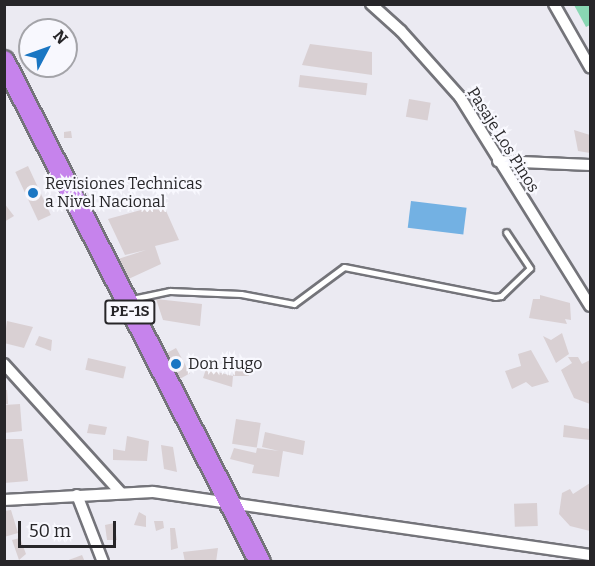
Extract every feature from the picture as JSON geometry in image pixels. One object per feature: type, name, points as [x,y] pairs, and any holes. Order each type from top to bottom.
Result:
[{"type":"highway","name":"PE-1S","points":[[4,61],[124,301],[260,561]]},
{"type":"street","name":"Pasaje Los Pinos","points":[[371,4],[408,38],[460,97],[591,306]]},
{"type":"street","points":[[554,4],[591,67]]},
{"type":"street","points":[[498,161],[591,165]]},
{"type":"street","points":[[4,364],[121,493]]},
{"type":"street","points":[[4,500],[153,492],[591,555]]},
{"type":"street","points":[[76,495],[103,561]]},
{"type":"lane","points":[[124,301],[170,291],[241,294],[294,304],[344,267],[501,296],[531,264],[506,232]]},
{"type":"green space","points":[[574,5],[590,5],[590,25],[586,27]]},
{"type":"water","points":[[411,201],[467,208],[463,235],[408,228]]},
{"type":"building","points":[[310,44],[372,52],[372,75],[302,65]]},
{"type":"building","points":[[300,75],[367,83],[366,95],[299,87]]},
{"type":"building","points":[[409,99],[431,103],[428,121],[406,117]]},
{"type":"building","points":[[574,130],[590,135],[590,153],[578,151]]},
{"type":"building","points":[[71,131],[72,138],[64,138],[64,132]]},
{"type":"building","name":"Revisiones Technicas a Nivel Nacional","points":[[28,166],[51,215],[38,221],[15,172]]},
{"type":"building","name":"Revisiones Technicas a Nivel Nacional","points":[[4,203],[14,216],[4,222]]},
{"type":"building","points":[[163,204],[179,240],[155,246],[161,264],[122,282],[115,260],[146,250],[125,255],[108,219]]},
{"type":"building","points":[[540,295],[570,303],[571,320],[565,319],[567,324],[529,318],[533,299],[540,299]]},
{"type":"building","points":[[156,299],[202,304],[200,326],[163,320]]},
{"type":"building","points":[[7,321],[33,327],[24,348],[4,343]]},
{"type":"building","points":[[562,333],[569,354],[556,363],[543,336],[551,340]]},
{"type":"building","points":[[39,336],[52,340],[51,351],[35,345]]},
{"type":"building","name":"Don Hugo","points":[[176,348],[190,373],[176,381],[162,356]]},
{"type":"building","points":[[531,350],[549,382],[532,387],[526,382],[512,389],[505,371],[521,366],[518,354]]},
{"type":"building","points":[[568,357],[578,357],[582,364],[590,360],[590,404],[574,398],[561,370],[572,363]]},
{"type":"building","points":[[88,358],[126,367],[123,378],[85,370]]},
{"type":"building","points":[[238,362],[251,364],[249,376],[233,376]]},
{"type":"building","points":[[206,369],[233,376],[232,387],[203,378]]},
{"type":"building","points":[[4,390],[7,390],[8,404],[4,404]]},
{"type":"building","points":[[20,404],[22,431],[4,433],[4,405]]},
{"type":"building","points":[[236,419],[261,423],[257,448],[232,444]]},
{"type":"building","points":[[89,424],[107,427],[105,435],[87,433]]},
{"type":"building","points":[[564,425],[590,429],[590,440],[563,437]]},
{"type":"building","points":[[265,432],[305,441],[303,455],[283,451],[279,477],[252,473],[254,465],[230,459],[234,448],[256,453],[257,448],[279,451],[262,447]]},
{"type":"building","points":[[127,436],[149,441],[147,461],[113,460],[113,449],[125,451]]},
{"type":"building","points":[[4,439],[23,439],[28,481],[4,483]]},
{"type":"building","points":[[161,445],[173,447],[177,472],[164,469]]},
{"type":"building","points":[[590,483],[590,531],[570,526],[559,514],[562,493],[570,489],[573,494]]},
{"type":"building","points":[[537,503],[538,526],[515,527],[514,504]]},
{"type":"building","points":[[11,510],[18,533],[4,537],[4,511]]},
{"type":"building","points":[[139,512],[146,516],[146,527],[134,525]]},
{"type":"building","points":[[154,521],[163,521],[164,528],[156,531]]},
{"type":"building","points":[[114,523],[117,540],[107,540],[105,525]]},
{"type":"building","points":[[170,528],[175,528],[178,548],[171,550]]},
{"type":"building","points":[[20,538],[26,554],[19,560],[12,540]]},
{"type":"building","points":[[218,548],[216,562],[185,562],[183,552]]},
{"type":"building","points":[[82,555],[85,562],[66,561]]},
{"type":"place","name":"Revisiones Technicas a Nivel Nacional","points":[[33,193]]},
{"type":"place","name":"Don Hugo","points":[[176,364]]}]
